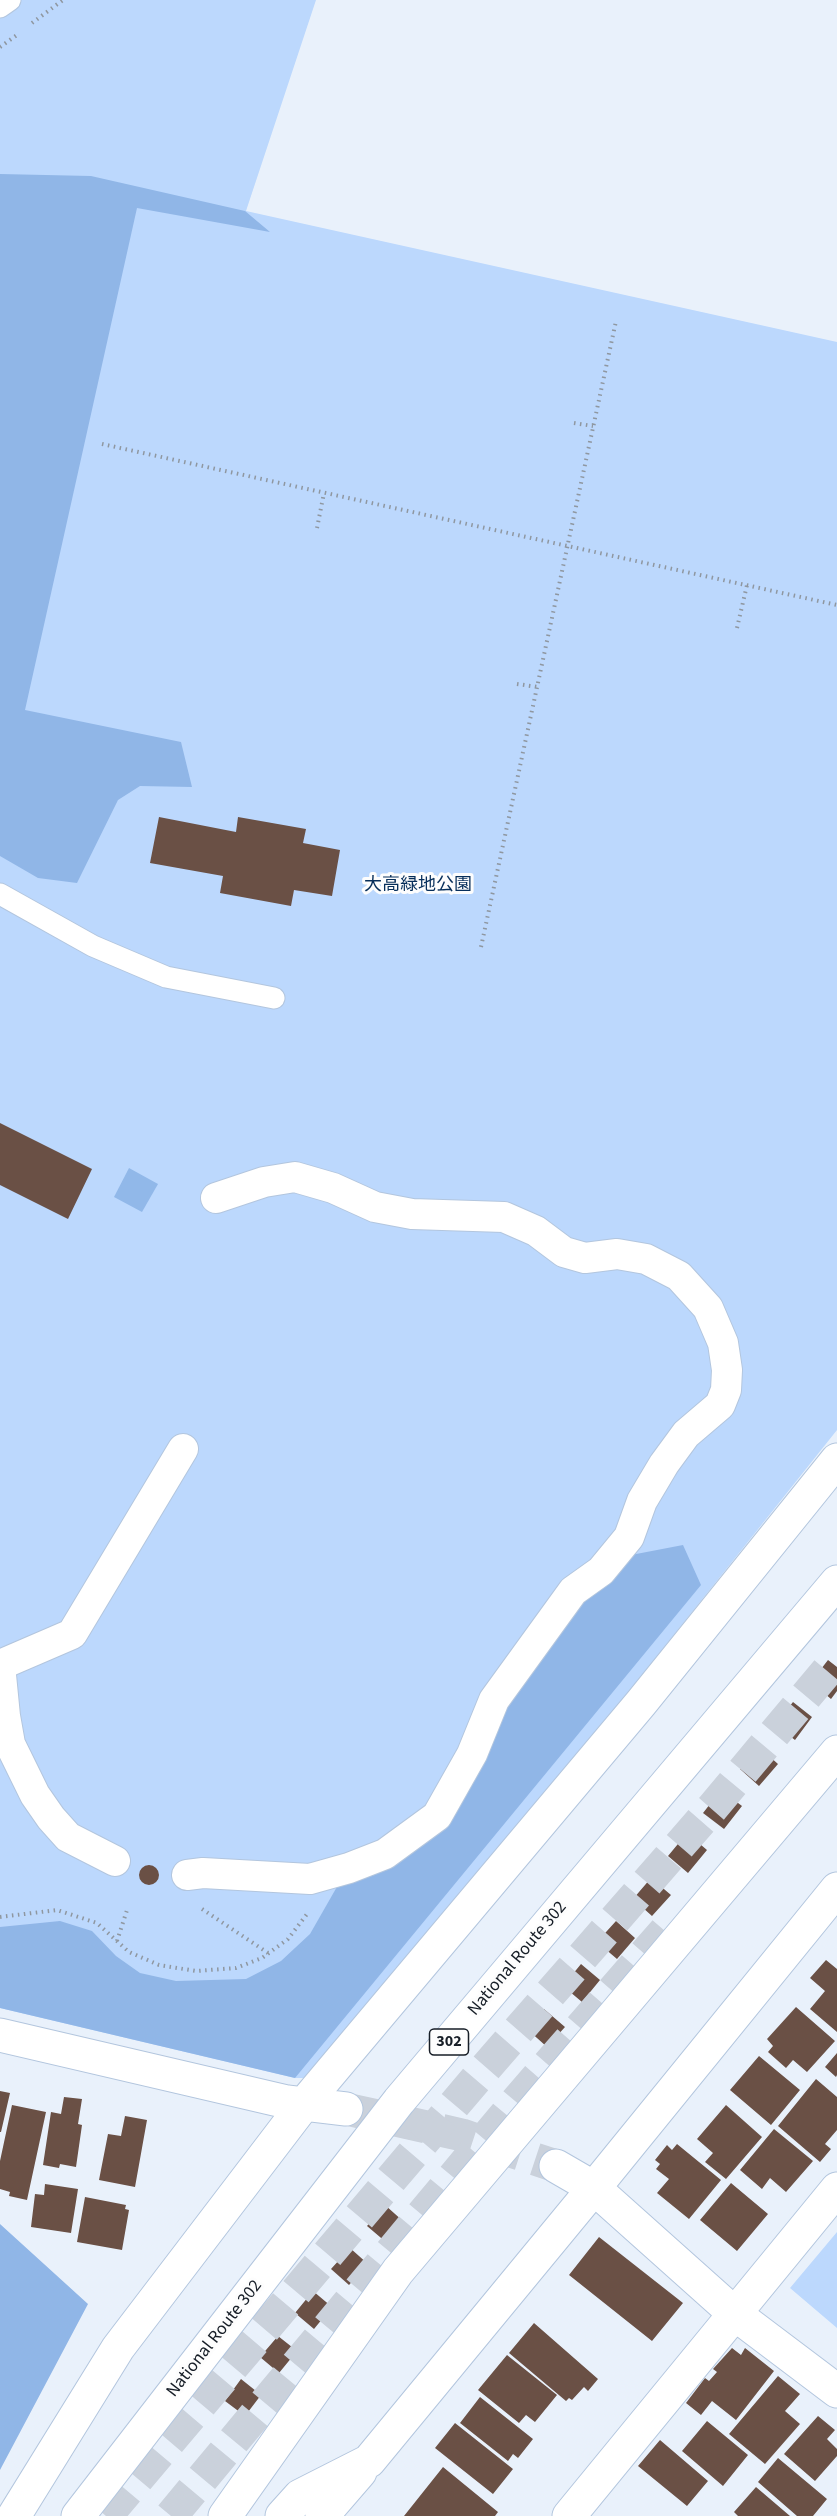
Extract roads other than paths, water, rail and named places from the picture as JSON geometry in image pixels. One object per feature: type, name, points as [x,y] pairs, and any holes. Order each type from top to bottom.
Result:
[{"type":"main road","points":[[14,2516],[118,2348],[304,2104],[641,1703],[837,1460]]},
{"type":"main road","name":"National Route 302","points":[[78,2516],[399,2101],[837,1582]]},
{"type":"main road","points":[[225,2516],[398,2271],[837,1752]]},
{"type":"main road","points":[[322,2516],[594,2188],[837,1889]]},
{"type":"main road","points":[[0,2035],[276,2099],[346,2109]]},
{"type":"main road","points":[[556,2166],[594,2188],[735,2314],[837,2391]]},
{"type":"main road","points":[[569,2516],[837,2189]]},
{"type":"main road","points":[[282,2516],[300,2496],[369,2461]]},
{"type":"street","points":[[187,1875],[203,1873],[310,1879],[327,1875],[385,1854],[437,1816],[472,1754],[494,1700],[573,1591],[601,1570],[629,1537],[642,1501],[664,1464],[686,1434],[720,1405],[726,1390],[723,1343],[708,1308],[679,1276],[646,1259],[617,1254],[585,1258],[564,1252],[536,1231],[504,1217],[403,1212],[375,1207],[333,1188],[295,1177],[264,1182],[216,1198]]},
{"type":"street","points":[[115,1861],[68,1837],[35,1795],[10,1744],[0,1665],[72,1634],[183,1449]]},
{"type":"lane","points":[[0,7],[9,0]]},
{"type":"lane","points":[[0,894],[93,946],[166,977],[274,998]]},
{"type":"tunnel","points":[[106,2516],[482,2072],[713,1807],[837,1659]]},
{"type":"tunnel","points":[[171,2516],[521,2096],[665,1931]]},
{"type":"tunnel","points":[[346,2109],[462,2135],[556,2166]]},
{"type":"park label","name":"大高緑地公園","points":[[418,886]]}]
